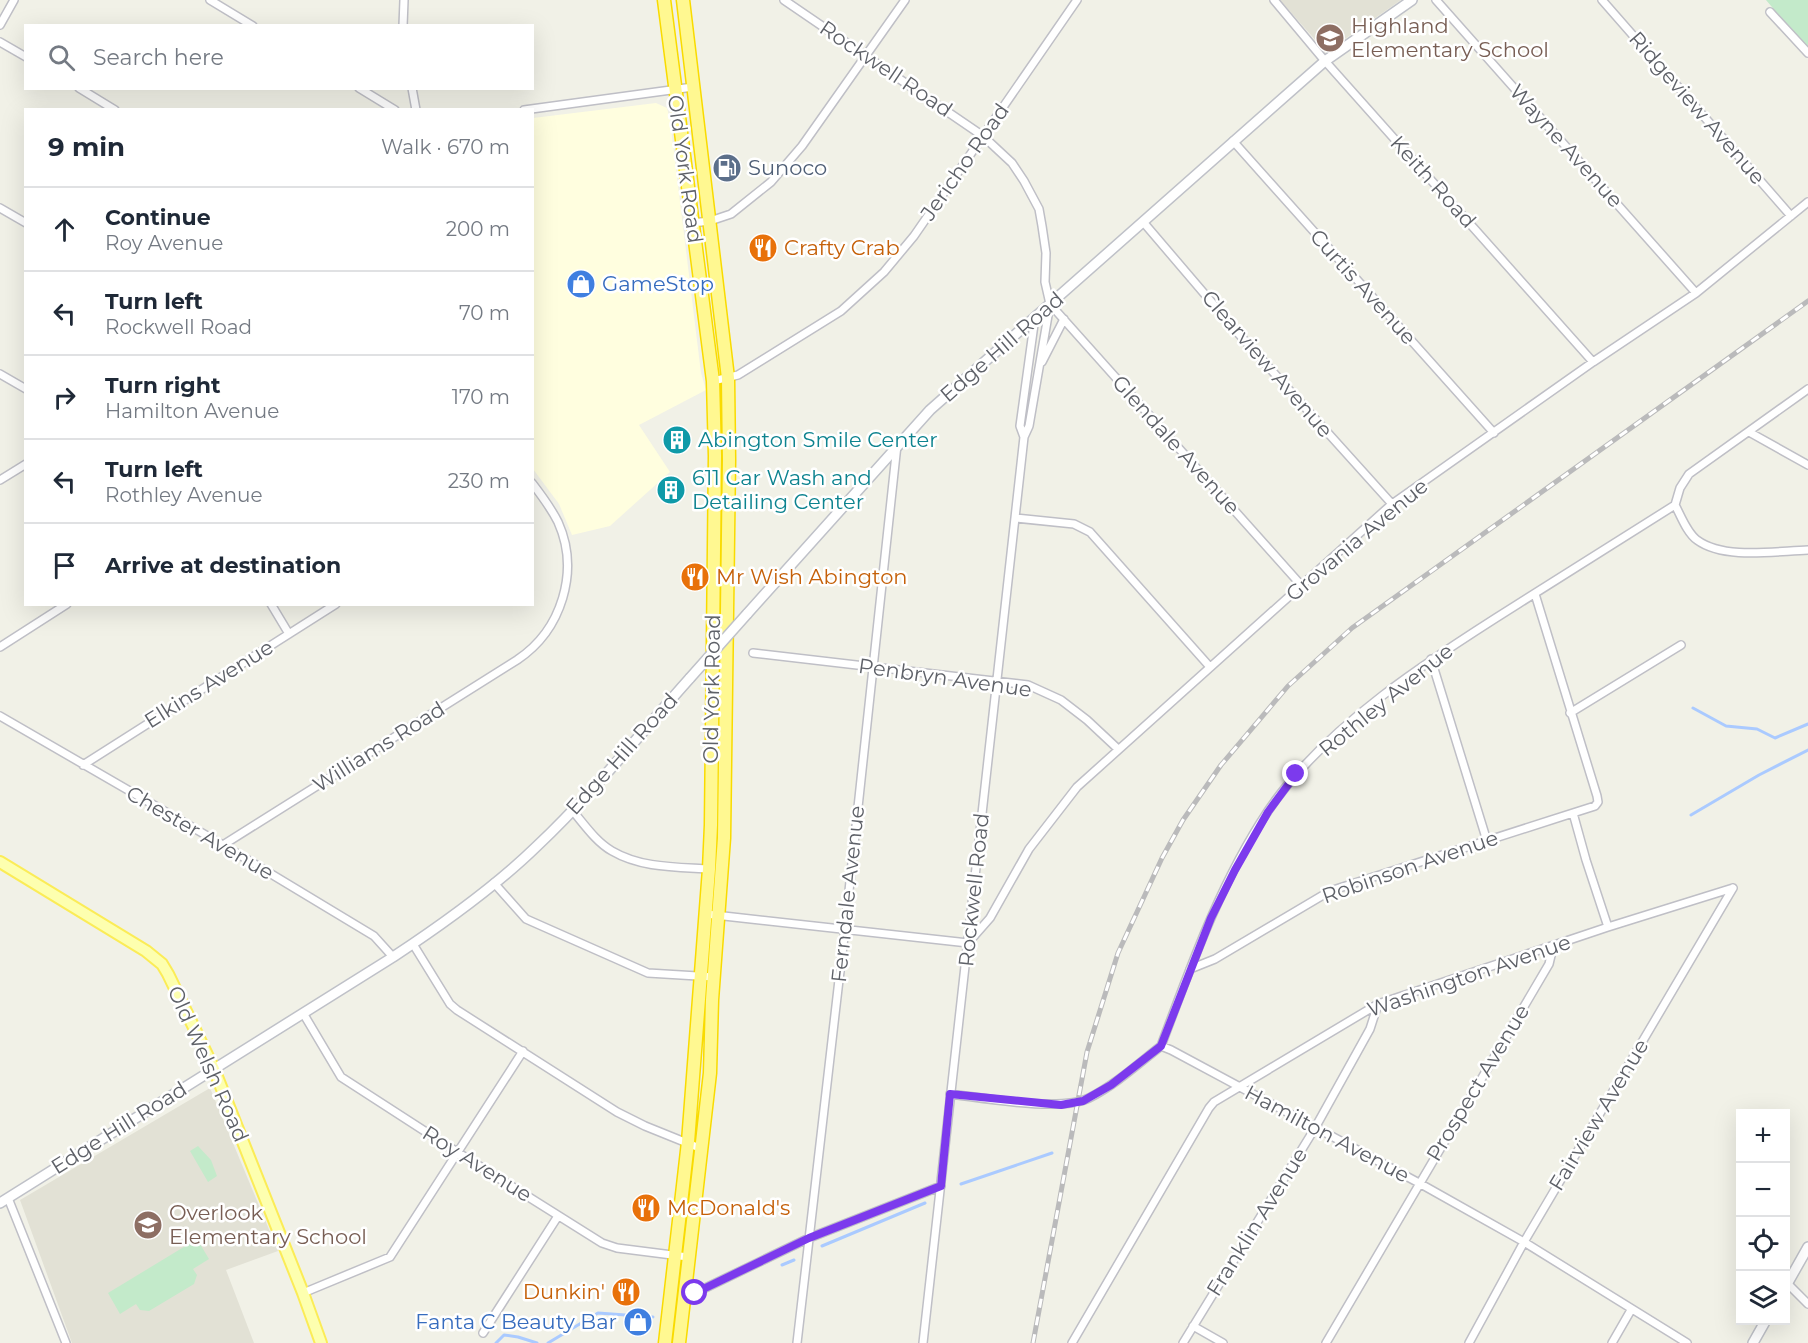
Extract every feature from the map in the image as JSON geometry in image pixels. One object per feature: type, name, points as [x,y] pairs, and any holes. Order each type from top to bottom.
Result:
[{"type":"highway","name":"Old York Road","points":[[664,0],[713,381],[715,456],[711,825],[706,914],[688,1142],[665,1343]]},
{"type":"highway","name":"Old York Road","points":[[679,1343],[710,1073],[714,977],[720,915],[726,740],[729,460],[728,378],[683,0]]},
{"type":"main road","name":"Old Welsh Road","points":[[0,862],[155,957],[168,974],[214,1069],[321,1343]]},
{"type":"street","points":[[0,25],[3,13],[14,0]]},
{"type":"street","points":[[210,0],[250,24]]},
{"type":"street","points":[[403,24],[404,0]]},
{"type":"street","name":"Rockwell Road","points":[[784,0],[983,136],[1012,163],[1039,209],[1046,253],[1045,282],[1050,304],[1029,426],[1024,437],[923,1343]]},
{"type":"street","points":[[692,224],[731,214],[771,182],[802,146],[904,0]]},
{"type":"street","name":"Jericho Road","points":[[713,381],[738,375],[841,311],[884,272],[914,236],[1077,0]]},
{"type":"street","name":"Keith Road","points":[[1274,0],[1325,61],[1593,362]]},
{"type":"street","name":"Edge Hill Road","points":[[4,1201],[393,957],[446,922],[494,883],[535,848],[572,810],[930,410],[1325,61],[1412,0]]},
{"type":"street","name":"Wayne Avenue","points":[[1437,0],[1696,293]]},
{"type":"street","name":"Ridgeview Avenue","points":[[1602,0],[1791,216]]},
{"type":"street","points":[[1770,12],[1808,53]]},
{"type":"street","points":[[0,42],[24,56]]},
{"type":"street","points":[[534,109],[693,87]]},
{"type":"street","points":[[83,90],[112,108]]},
{"type":"street","points":[[362,90],[391,108]]},
{"type":"street","points":[[412,90],[416,108]]},
{"type":"street","name":"Curtis Avenue","points":[[1233,141],[1494,432]]},
{"type":"street","name":"Grovania Avenue","points":[[968,943],[990,918],[1029,849],[1077,787],[1392,504],[1593,362],[1696,293],[1808,202]]},
{"type":"street","points":[[0,208],[24,222]]},
{"type":"street","name":"Clearview Avenue","points":[[1144,223],[1237,332],[1392,504]]},
{"type":"street","name":"Glendale Avenue","points":[[1050,304],[1301,585]]},
{"type":"street","name":"Rockwell Road","points":[[1024,437],[1020,426],[1035,317]]},
{"type":"street","name":"Rockwell Road","points":[[1038,370],[1064,319]]},
{"type":"street","points":[[0,374],[24,388]]},
{"type":"street","points":[[1808,389],[1689,474],[1680,488],[1675,505],[1696,540],[1713,548],[1733,553],[1808,550]]},
{"type":"street","points":[[1749,432],[1808,465]]},
{"type":"street","name":"Ferndale Avenue","points":[[797,1343],[897,446]]},
{"type":"street","points":[[0,480],[24,465]]},
{"type":"street","name":"Williams Road","points":[[223,845],[500,671],[534,647],[546,633],[562,602],[567,582],[567,562],[559,524],[551,508],[534,486]]},
{"type":"street","name":"Rothley Avenue","points":[[1161,1046],[1211,918],[1268,812],[1296,774],[1346,726],[1431,659],[1675,505]]},
{"type":"street","points":[[1015,518],[1074,524],[1090,532],[1210,667]]},
{"type":"street","points":[[1534,594],[1598,802],[1595,806],[1573,813],[1608,927]]},
{"type":"street","points":[[0,647],[64,606]]},
{"type":"street","points":[[272,606],[289,634]]},
{"type":"street","name":"Elkins Avenue","points":[[83,765],[333,606]]},
{"type":"street","points":[[1570,713],[1681,645]]},
{"type":"street","name":"Penbryn Avenue","points":[[753,653],[1028,685],[1061,699],[1118,749]]},
{"type":"street","points":[[1431,659],[1487,841]]},
{"type":"street","name":"Chester Avenue","points":[[0,716],[223,845],[374,936],[393,957]]},
{"type":"street","points":[[572,810],[610,850],[629,859],[659,866],[708,869]]},
{"type":"street","name":"Robinson Avenue","points":[[1190,969],[1215,959],[1330,891],[1573,813]]},
{"type":"street","points":[[494,883],[526,919],[648,973],[714,977]]},
{"type":"street","name":"Washington Avenue","points":[[1072,1343],[1214,1102],[1378,1004],[1733,888]]},
{"type":"street","name":"Fairview Avenue","points":[[1469,1343],[1524,1242],[1733,888]]},
{"type":"street","points":[[706,914],[968,943]]},
{"type":"street","points":[[413,944],[450,1004],[617,1112],[702,1149]]},
{"type":"street","name":"Prospect Avenue","points":[[1326,1343],[1549,964],[1553,946]]},
{"type":"street","name":"Franklin Avenue","points":[[1183,1343],[1315,1128],[1370,1029],[1378,1004]]},
{"type":"street","name":"Roy Avenue","points":[[303,1013],[341,1077],[457,1152],[608,1245],[688,1257]]},
{"type":"street","points":[[950,1094],[1061,1105],[1083,1101],[1111,1085],[1161,1046]]},
{"type":"street","name":"Hamilton Avenue","points":[[1161,1046],[1419,1183],[1524,1242],[1687,1343]]},
{"type":"street","points":[[303,1293],[390,1257],[523,1051]]},
{"type":"street","points":[[683,1295],[695,1293],[809,1238],[941,1186]]},
{"type":"street","points":[[4,1201],[66,1343]]},
{"type":"street","points":[[483,1333],[558,1216]]},
{"type":"street","points":[[1790,1278],[1808,1247]]},
{"type":"street","points":[[1790,1288],[1808,1304]]},
{"type":"street","points":[[1612,1343],[1631,1310]]},
{"type":"street","points":[[1753,1343],[1763,1325]]},
{"type":"street","points":[[1193,1326],[1223,1343]]},
{"type":"shaded area","name":"Highland Elementary School","points":[[1280,0],[1401,0],[1326,52]]},
{"type":"shaded area","points":[[1766,0],[1808,0],[1807,48]]},
{"type":"shaded area","points":[[656,103],[667,108],[701,373],[706,390],[639,425],[670,472],[610,526],[572,535],[559,504],[534,470],[534,118]]},
{"type":"shaded area","name":"Overlook Elementary School","points":[[210,1088],[278,1251],[226,1270],[254,1343],[72,1343],[20,1200]]},
{"type":"shaded area","points":[[198,1146],[211,1160],[217,1176],[208,1182],[190,1151]]},
{"type":"shaded area","points":[[197,1239],[209,1259],[193,1269],[197,1275],[194,1284],[149,1311],[140,1310],[136,1304],[120,1314],[108,1293]]},
{"type":"waterway","points":[[1693,708],[1726,726],[1757,729],[1775,738],[1808,724]]},
{"type":"waterway","points":[[1691,815],[1759,775],[1808,750]]},
{"type":"waterway","points":[[961,1184],[1052,1153]]},
{"type":"waterway","points":[[822,1246],[925,1203]]},
{"type":"waterway","points":[[782,1265],[794,1260]]},
{"type":"waterway","points":[[548,1343],[598,1313],[653,1317]]},
{"type":"waterway","points":[[496,1343],[504,1335],[537,1343]]},
{"type":"railway","points":[[1033,1343],[1087,1052],[1118,953],[1162,858],[1183,820],[1221,765],[1288,686],[1352,628],[1808,301]]},
{"type":"place","name":"Highland Elementary School","points":[[1330,38]]},
{"type":"place","name":"Sunoco","points":[[727,168]]},
{"type":"place","name":"Crafty Crab","points":[[763,248]]},
{"type":"place","name":"GameStop","points":[[581,284]]},
{"type":"place","name":"Abington Smile Center","points":[[677,440]]},
{"type":"place","name":"611 Car Wash and Detailing Center","points":[[671,490]]},
{"type":"place","name":"Mr Wish Abington","points":[[695,577]]},
{"type":"place","name":"McDonald's","points":[[646,1208]]},
{"type":"place","name":"Overlook Elementary School","points":[[148,1225]]},
{"type":"place","name":"Dunkin'","points":[[626,1292]]},
{"type":"place","name":"Fanta C Beauty Bar","points":[[638,1322]]},
{"type":"route","points":[[695,1293],[809,1238],[941,1186],[950,1094],[1061,1105],[1083,1101],[1111,1085],[1161,1046],[1211,918],[1268,812],[1296,774]]}]
